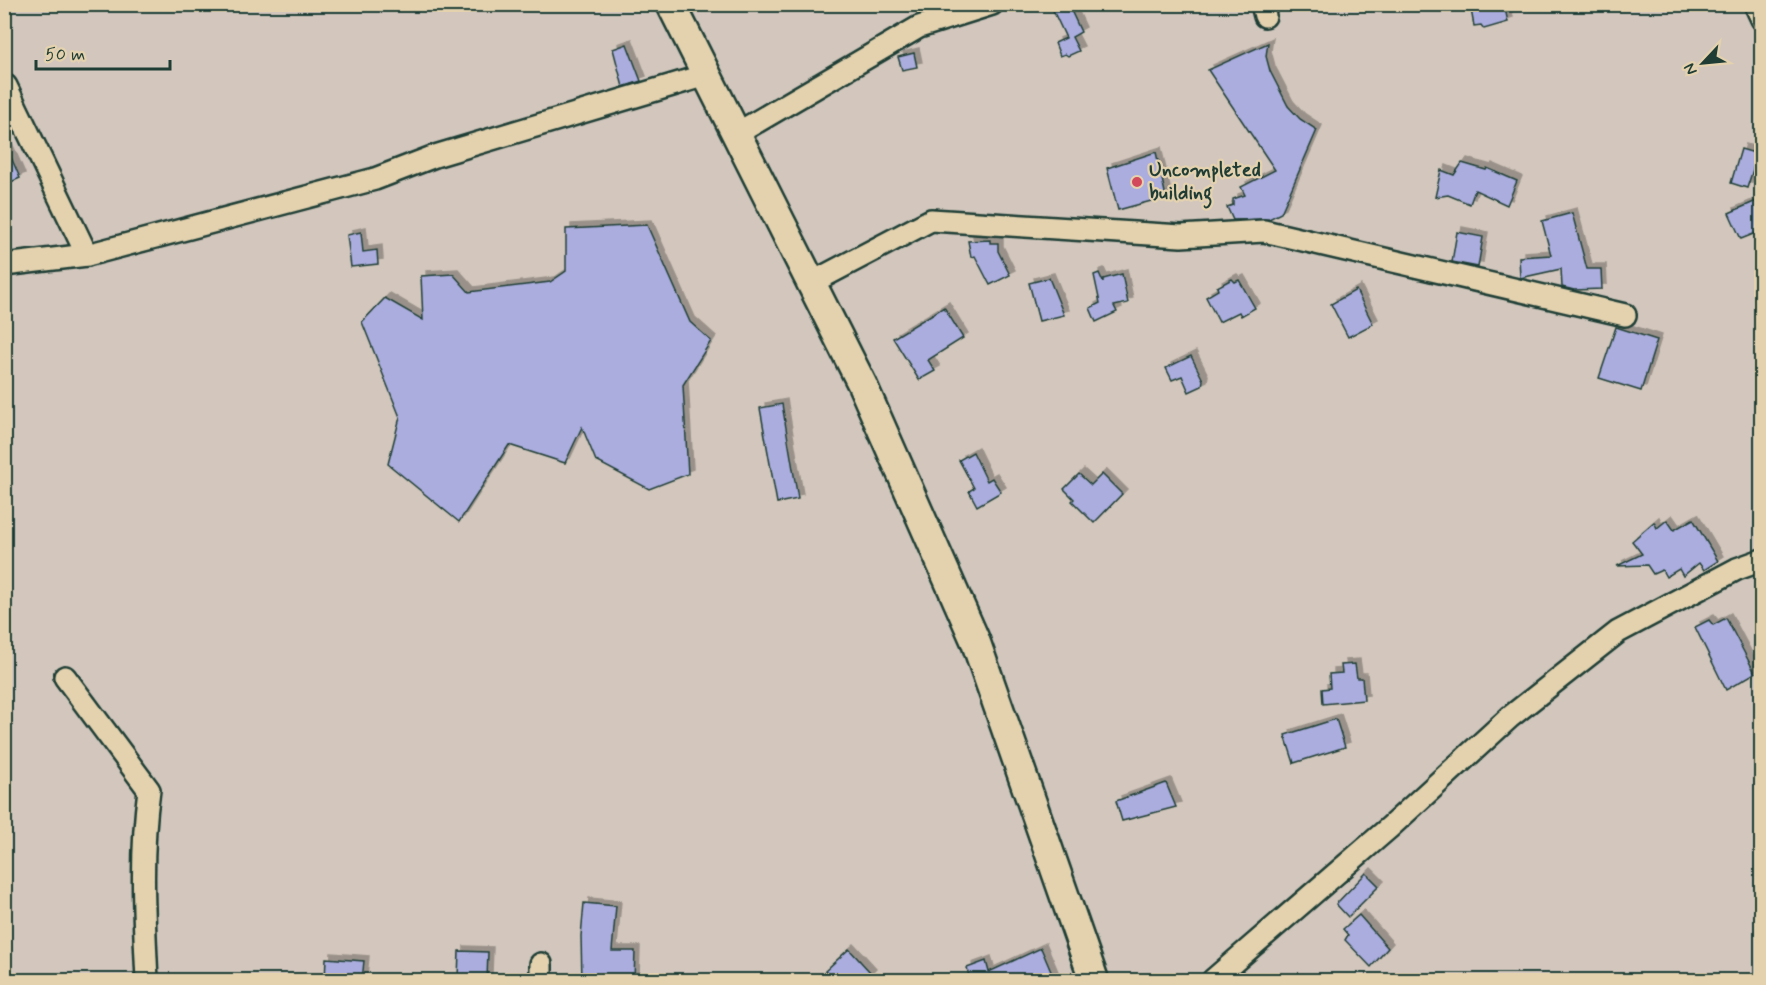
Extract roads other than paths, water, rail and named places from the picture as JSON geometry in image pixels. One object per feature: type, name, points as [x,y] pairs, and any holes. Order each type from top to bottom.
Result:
[{"type":"main road","points":[[671,4],[862,384],[975,640],[1094,981]]},
{"type":"street","points":[[736,134],[919,27],[992,4]]},
{"type":"street","points":[[1755,4],[1761,19]]},
{"type":"street","points":[[4,265],[87,255],[375,179],[435,156],[706,75]]},
{"type":"street","points":[[6,86],[87,255]]},
{"type":"street","points":[[811,283],[931,220],[1181,236],[1264,231],[1625,315]]},
{"type":"street","points":[[1213,981],[1390,827],[1510,717],[1617,632],[1737,569],[1761,560]]},
{"type":"street","points":[[65,677],[149,790],[145,821],[142,892],[147,981]]},
{"type":"place","name":"Uncompleted building","points":[[1137,182]]}]
